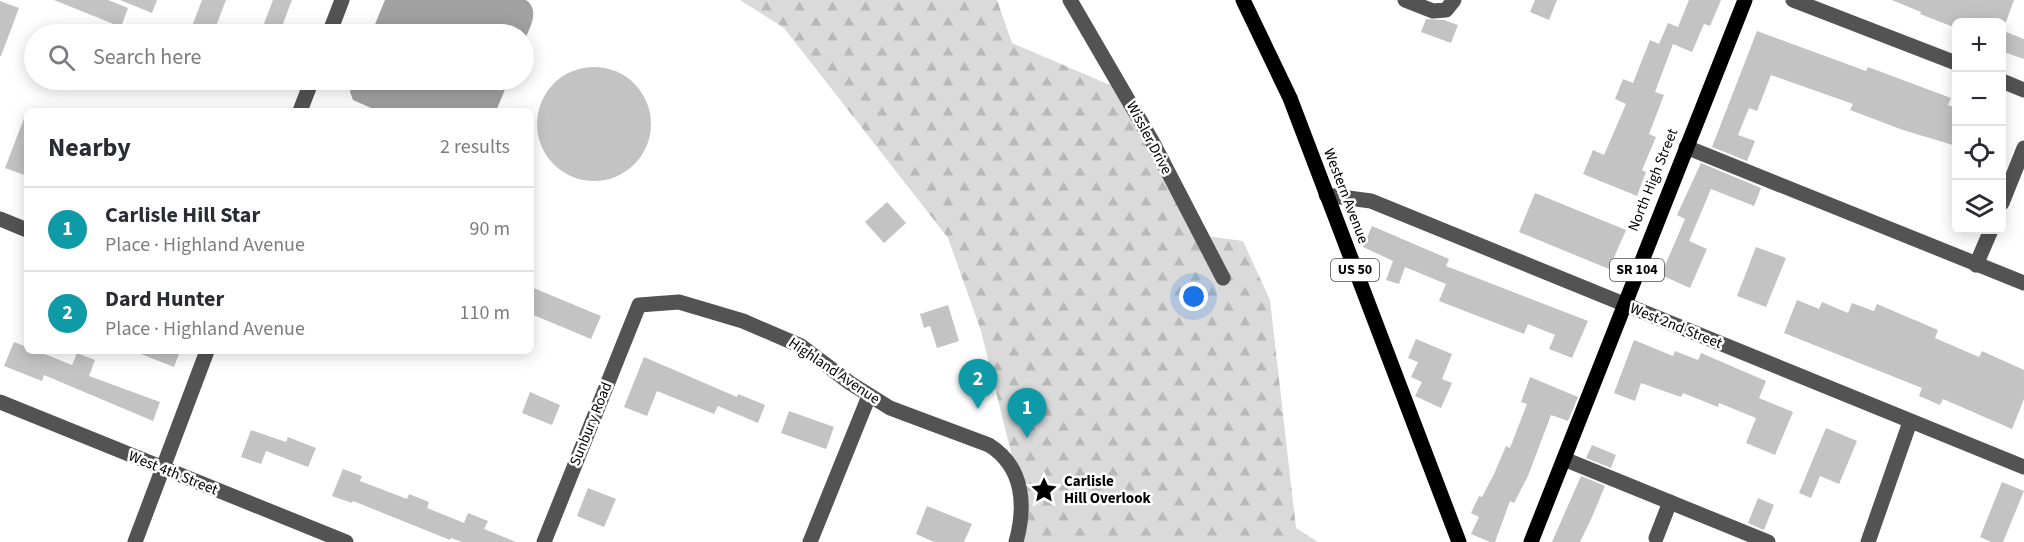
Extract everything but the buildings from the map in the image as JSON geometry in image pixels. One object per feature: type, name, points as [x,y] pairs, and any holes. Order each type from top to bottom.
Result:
[{"type":"main road","name":"Western Avenue","points":[[1243,0],[1290,98],[1458,541]]},
{"type":"main road","name":"North High Street","points":[[1531,542],[1745,0]]},
{"type":"street","points":[[333,24],[342,0]]},
{"type":"street","name":"Wissler Drive","points":[[1070,0],[1152,141],[1223,278]]},
{"type":"street","points":[[1405,0],[1433,11],[1446,10],[1454,0]]},
{"type":"street","points":[[1793,0],[1952,61]]},
{"type":"street","points":[[2006,83],[2024,90]]},
{"type":"street","points":[[301,108],[308,90]]},
{"type":"street","points":[[1686,147],[2024,283]]},
{"type":"street","points":[[2006,191],[2024,148]]},
{"type":"street","name":"West 2nd Street","points":[[1326,195],[1371,201],[2024,467]]},
{"type":"street","points":[[0,219],[24,229]]},
{"type":"street","points":[[1976,265],[1989,234]]},
{"type":"street","name":"Highland Avenue","points":[[639,305],[679,302],[744,321],[801,346],[869,396],[890,408],[989,446],[1003,454],[1016,473],[1022,504],[1016,542]]},
{"type":"street","name":"Sunbury Road","points":[[544,542],[639,305]]},
{"type":"street","points":[[135,542],[206,354]]},
{"type":"street","points":[[810,542],[869,396]]},
{"type":"street","name":"West 4th Street","points":[[0,402],[346,542]]},
{"type":"street","points":[[1868,542],[1910,422]]},
{"type":"street","points":[[1564,459],[1768,542]]},
{"type":"street","points":[[1657,540],[1670,502]]},
{"type":"green space","points":[[740,0],[997,0],[1012,43],[1124,91],[1199,235],[1243,241],[1270,300],[1296,528],[1318,542],[1016,542],[1016,473],[981,331],[948,238],[784,28]]},
{"type":"shaded area","points":[[385,0],[526,0],[533,9],[531,24],[375,24]]},
{"type":"shaded area","points":[[350,90],[505,90],[497,108],[371,108],[353,100]]},
{"type":"place","name":"Dard Hunter","points":[[978,409]]},
{"type":"place","name":"Carlisle Hill Star","points":[[1027,438]]},
{"type":"place","name":"Carlisle Hill Overlook","points":[[1044,490]]}]
